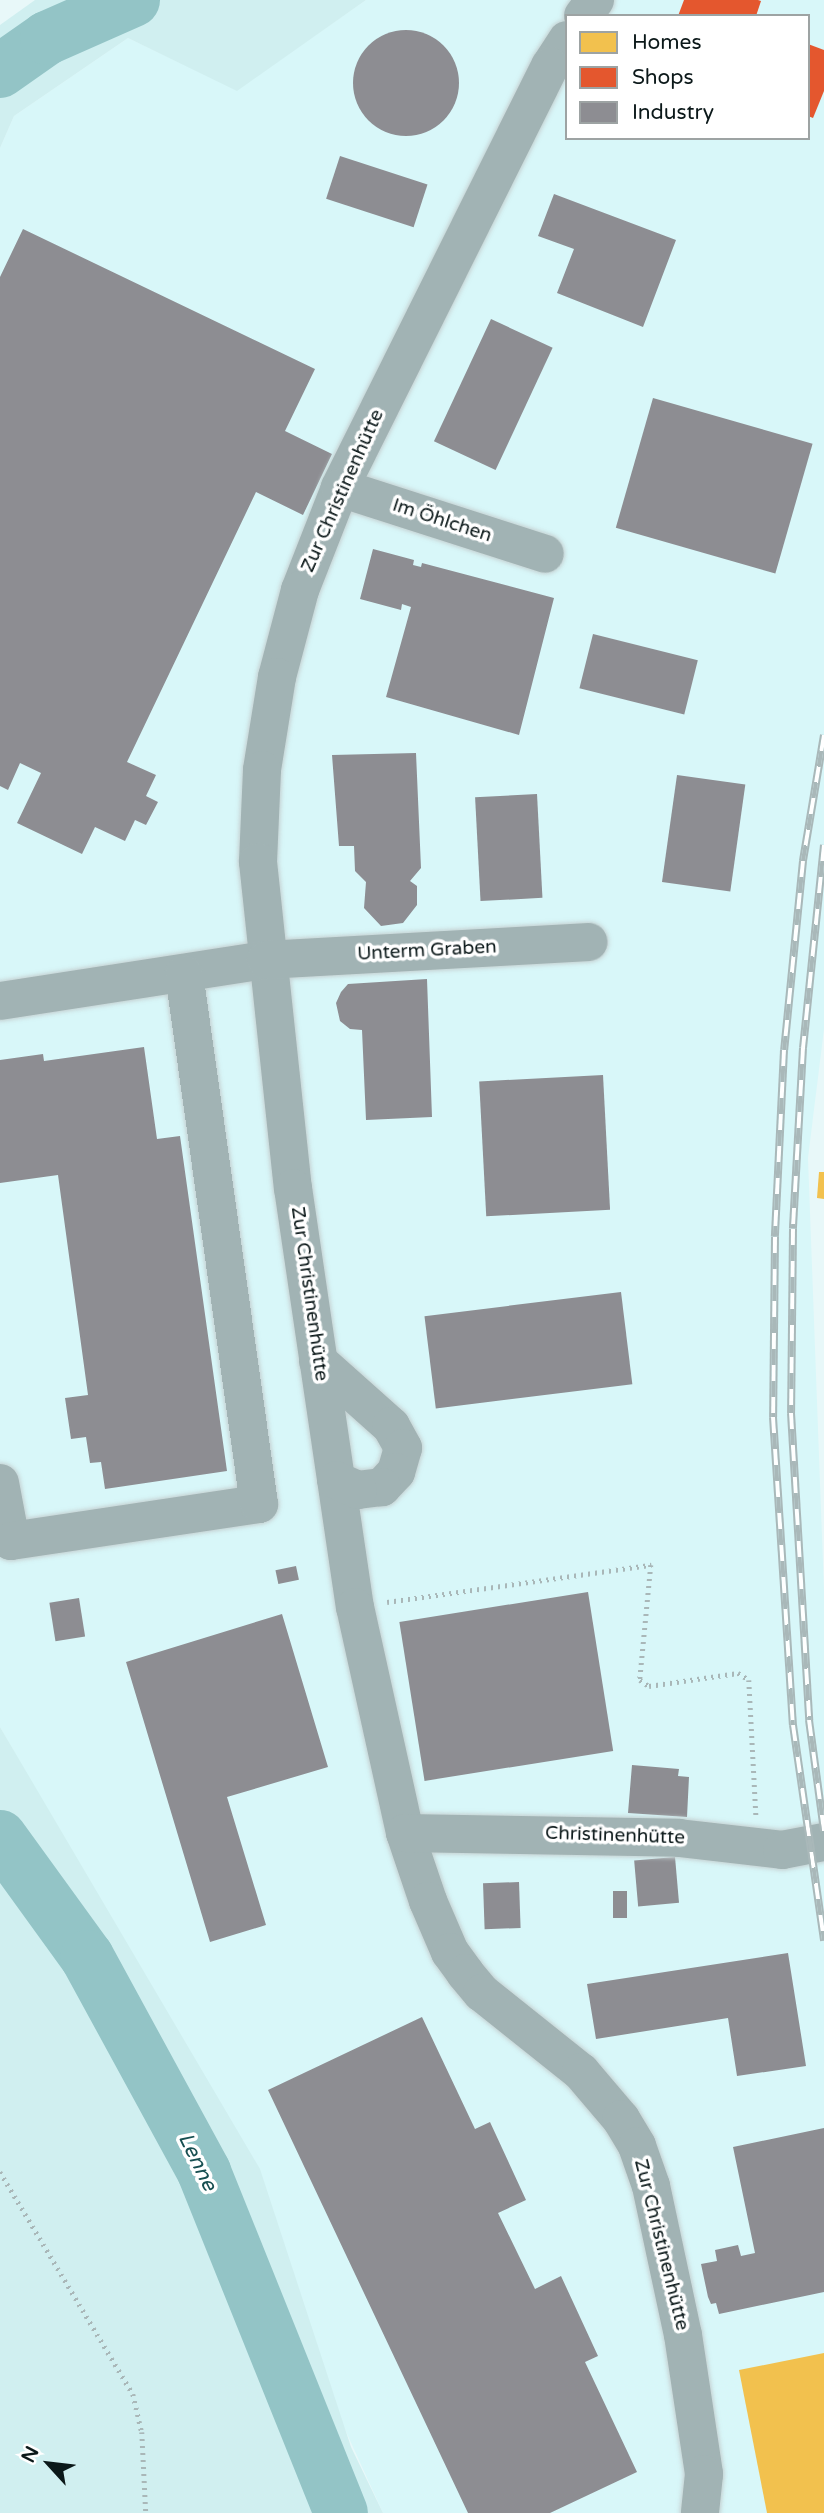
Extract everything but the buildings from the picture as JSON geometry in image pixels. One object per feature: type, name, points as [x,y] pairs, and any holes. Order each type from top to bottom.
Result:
[{"type":"street","name":"Zur Christinenhütte","points":[[565,43],[544,78],[340,488],[300,590],[271,716],[262,770],[258,862],[265,960],[318,1361],[355,1607],[405,1833],[428,1901],[450,1952],[465,1973],[482,1993],[581,2072],[621,2119],[636,2146],[651,2186],[683,2335],[704,2474],[700,2513]]},
{"type":"street","name":"Im Öhlchen","points":[[340,488],[545,554]]},
{"type":"street","name":"Unterm Graben","points":[[0,1001],[265,960],[588,942]]},
{"type":"street","points":[[0,1483],[12,1541],[258,1504],[184,974]]},
{"type":"street","points":[[318,1361],[391,1426],[403,1448],[396,1472],[382,1487],[358,1490],[336,1480]]},
{"type":"street","name":"Christinenhütte","points":[[405,1833],[564,1834],[757,1844],[782,1850],[824,1842]]},
{"type":"path","points":[[355,1607],[652,1565],[640,1681],[649,1686],[738,1673],[749,1681],[757,1844]]},
{"type":"path","points":[[0,2172],[133,2394],[142,2432],[146,2513]]},
{"type":"shaded area","points":[[35,0],[366,0],[237,91],[128,38],[14,116],[0,148],[0,25]]},
{"type":"shaded area","points":[[366,0],[824,0],[824,1029],[808,1158],[824,1591],[824,2513],[383,2513],[124,1944],[0,1727],[0,148],[14,116],[128,38],[237,90]]},
{"type":"shaded area","points":[[0,1727],[260,2169],[351,2447],[383,2513],[0,2513]]},
{"type":"waterway","name":"Lenne","points":[[0,71],[47,38],[133,0]]},
{"type":"waterway","name":"Lenne","points":[[0,1837],[87,1957],[204,2172],[341,2513]]},
{"type":"railway","points":[[824,735],[803,861],[784,1050],[775,1237],[773,1417],[793,1725],[824,1941]]},
{"type":"railway","points":[[824,845],[803,1048],[793,1229],[791,1413],[809,1720],[824,1831]]}]
